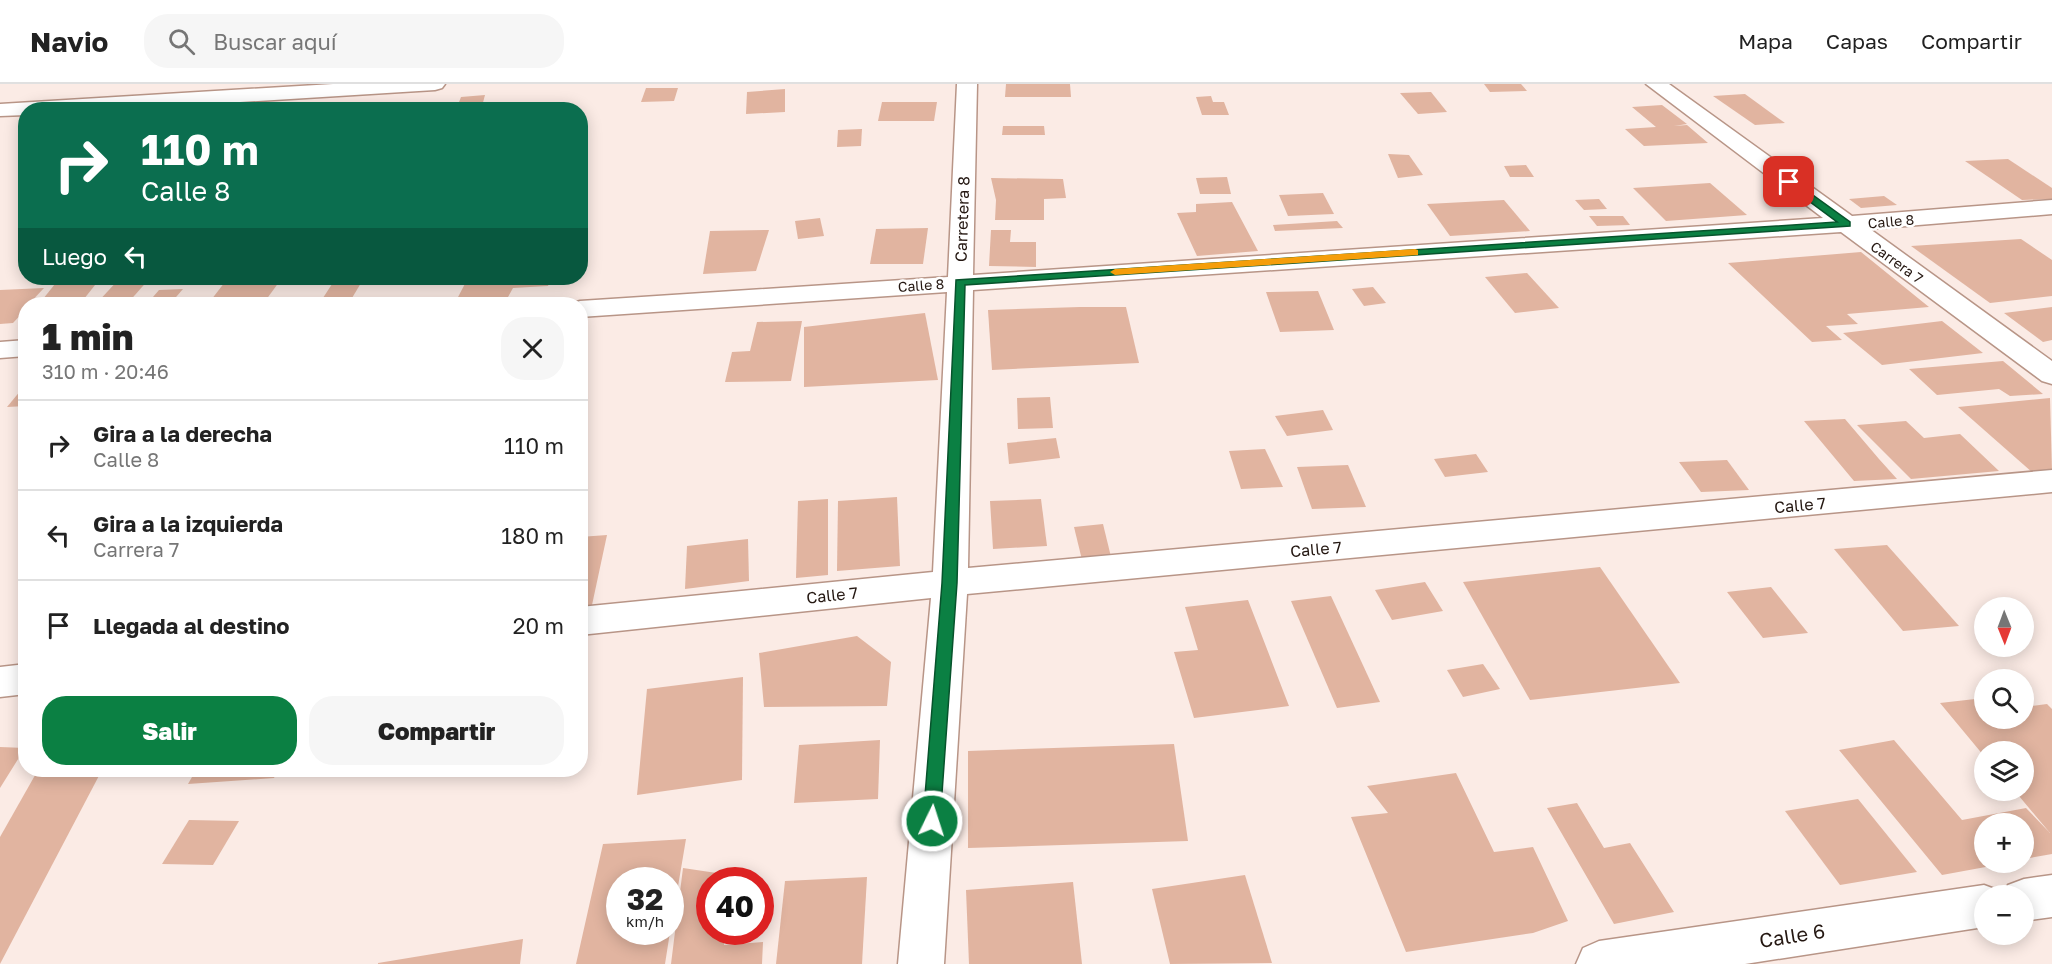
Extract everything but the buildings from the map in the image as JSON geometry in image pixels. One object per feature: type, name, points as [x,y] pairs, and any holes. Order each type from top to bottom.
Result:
[{"type":"street","points":[[97,102],[242,90],[435,84]]},
{"type":"street","name":"Carretera 8","points":[[921,964],[950,583],[967,84]]},
{"type":"street","name":"Carrera 7","points":[[1656,84],[2052,375]]},
{"type":"street","points":[[0,110],[18,109]]},
{"type":"street","name":"Calle 8","points":[[588,308],[1846,224],[2052,207]]},
{"type":"street","points":[[0,350],[18,349]]},
{"type":"street","name":"Calle 7","points":[[588,620],[950,583],[2052,481]]},
{"type":"street","points":[[0,682],[18,680]]},
{"type":"street","points":[[2034,899],[2052,896]]},
{"type":"street","name":"Calle 6","points":[[1599,964],[1974,908]]},
{"type":"slow traffic","points":[[1115,272],[1415,252]]},
{"type":"route","points":[[932,821],[950,583],[960,282],[1846,224],[1789,182]]}]
